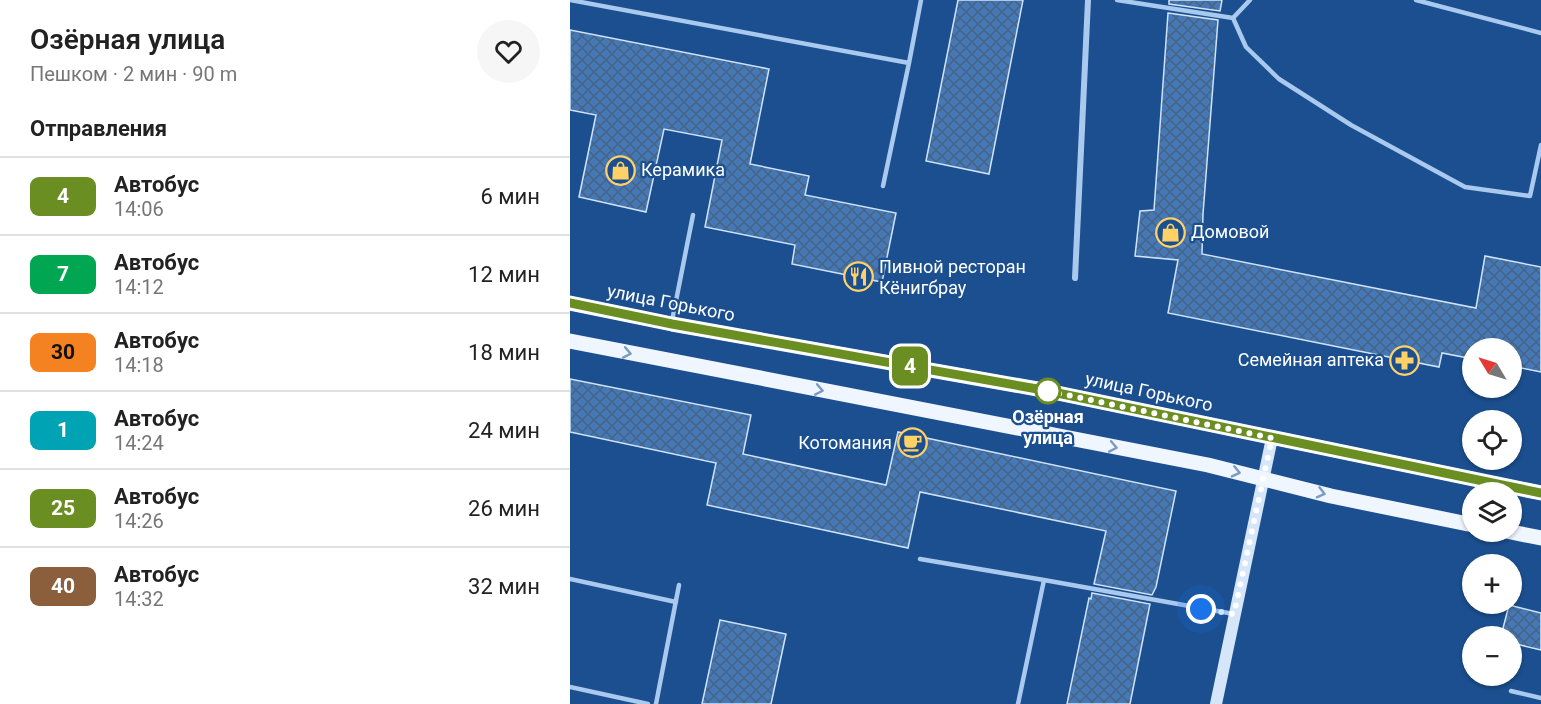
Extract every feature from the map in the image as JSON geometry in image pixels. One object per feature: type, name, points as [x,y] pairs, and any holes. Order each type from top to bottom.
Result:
[{"type":"main road","name":"улица Горького","points":[[570,303],[672,324],[1043,390],[1541,493]]},
{"type":"main road","points":[[570,341],[1264,478],[1331,496],[1462,523]]},
{"type":"main road","points":[[1216,704],[1272,438]]},
{"type":"main road","points":[[1522,534],[1541,538]]},
{"type":"street","points":[[1075,278],[1088,0]]},
{"type":"lane","points":[[570,0],[909,63]]},
{"type":"lane","points":[[883,186],[921,0]]},
{"type":"lane","points":[[1117,0],[1233,18]]},
{"type":"lane","points":[[1233,18],[1250,0]]},
{"type":"lane","points":[[1416,0],[1541,33]]},
{"type":"lane","points":[[1233,18],[1246,47],[1279,79],[1351,125],[1465,187],[1530,196],[1541,145]]},
{"type":"lane","points":[[672,324],[693,215]]},
{"type":"lane","points":[[920,559],[1234,614]]},
{"type":"lane","points":[[570,579],[676,602]]},
{"type":"lane","points":[[1018,704],[1044,580]]},
{"type":"lane","points":[[656,704],[679,585]]},
{"type":"lane","points":[[570,687],[648,704]]},
{"type":"lane","points":[[1511,691],[1541,698]]},
{"type":"building","points":[[958,0],[1023,0],[989,174],[926,161]]},
{"type":"building","points":[[1169,0],[1222,0],[1220,11],[1169,4]]},
{"type":"building","points":[[1168,13],[1218,20],[1202,254],[1476,308],[1485,256],[1541,267],[1541,372],[1522,368],[1522,338],[1462,338],[1462,357],[1442,353],[1439,367],[1168,313],[1178,260],[1135,256],[1140,211],[1154,210]]},
{"type":"building","points":[[570,30],[769,69],[750,164],[809,176],[805,195],[896,213],[882,282],[792,264],[795,245],[705,227],[722,140],[664,129],[646,212],[579,197],[596,115],[570,110]]},
{"type":"building","points":[[570,379],[751,415],[743,454],[886,485],[898,432],[1176,491],[1156,587],[1152,595],[1094,584],[1106,531],[920,492],[908,548],[707,505],[716,463],[570,432]]},
{"type":"building","points":[[1092,593],[1150,604],[1130,704],[1067,704],[1089,598],[1091,599]]},
{"type":"building","points":[[1522,608],[1541,613],[1541,650],[1522,645],[1522,626],[1504,626],[1507,614],[1522,614]]},
{"type":"building","points":[[720,620],[786,634],[771,704],[702,704]]},
{"type":"bus line","name":"4","points":[[570,303],[672,324],[1043,390],[1541,493]]},
{"type":"place","name":"Керамика","points":[[620,170]]},
{"type":"place","name":"Домовой","points":[[1170,232]]},
{"type":"place","name":"Пивной ресторан Кёнигбрау","points":[[858,277]]},
{"type":"place","name":"Семейная аптека","points":[[1405,360]]},
{"type":"place","name":"Озёрная улица","points":[[1048,391]]},
{"type":"place","name":"Котомания","points":[[913,443]]},
{"type":"route","points":[[1048,391],[1043,390],[1272,438],[1234,614],[1201,609]]}]
